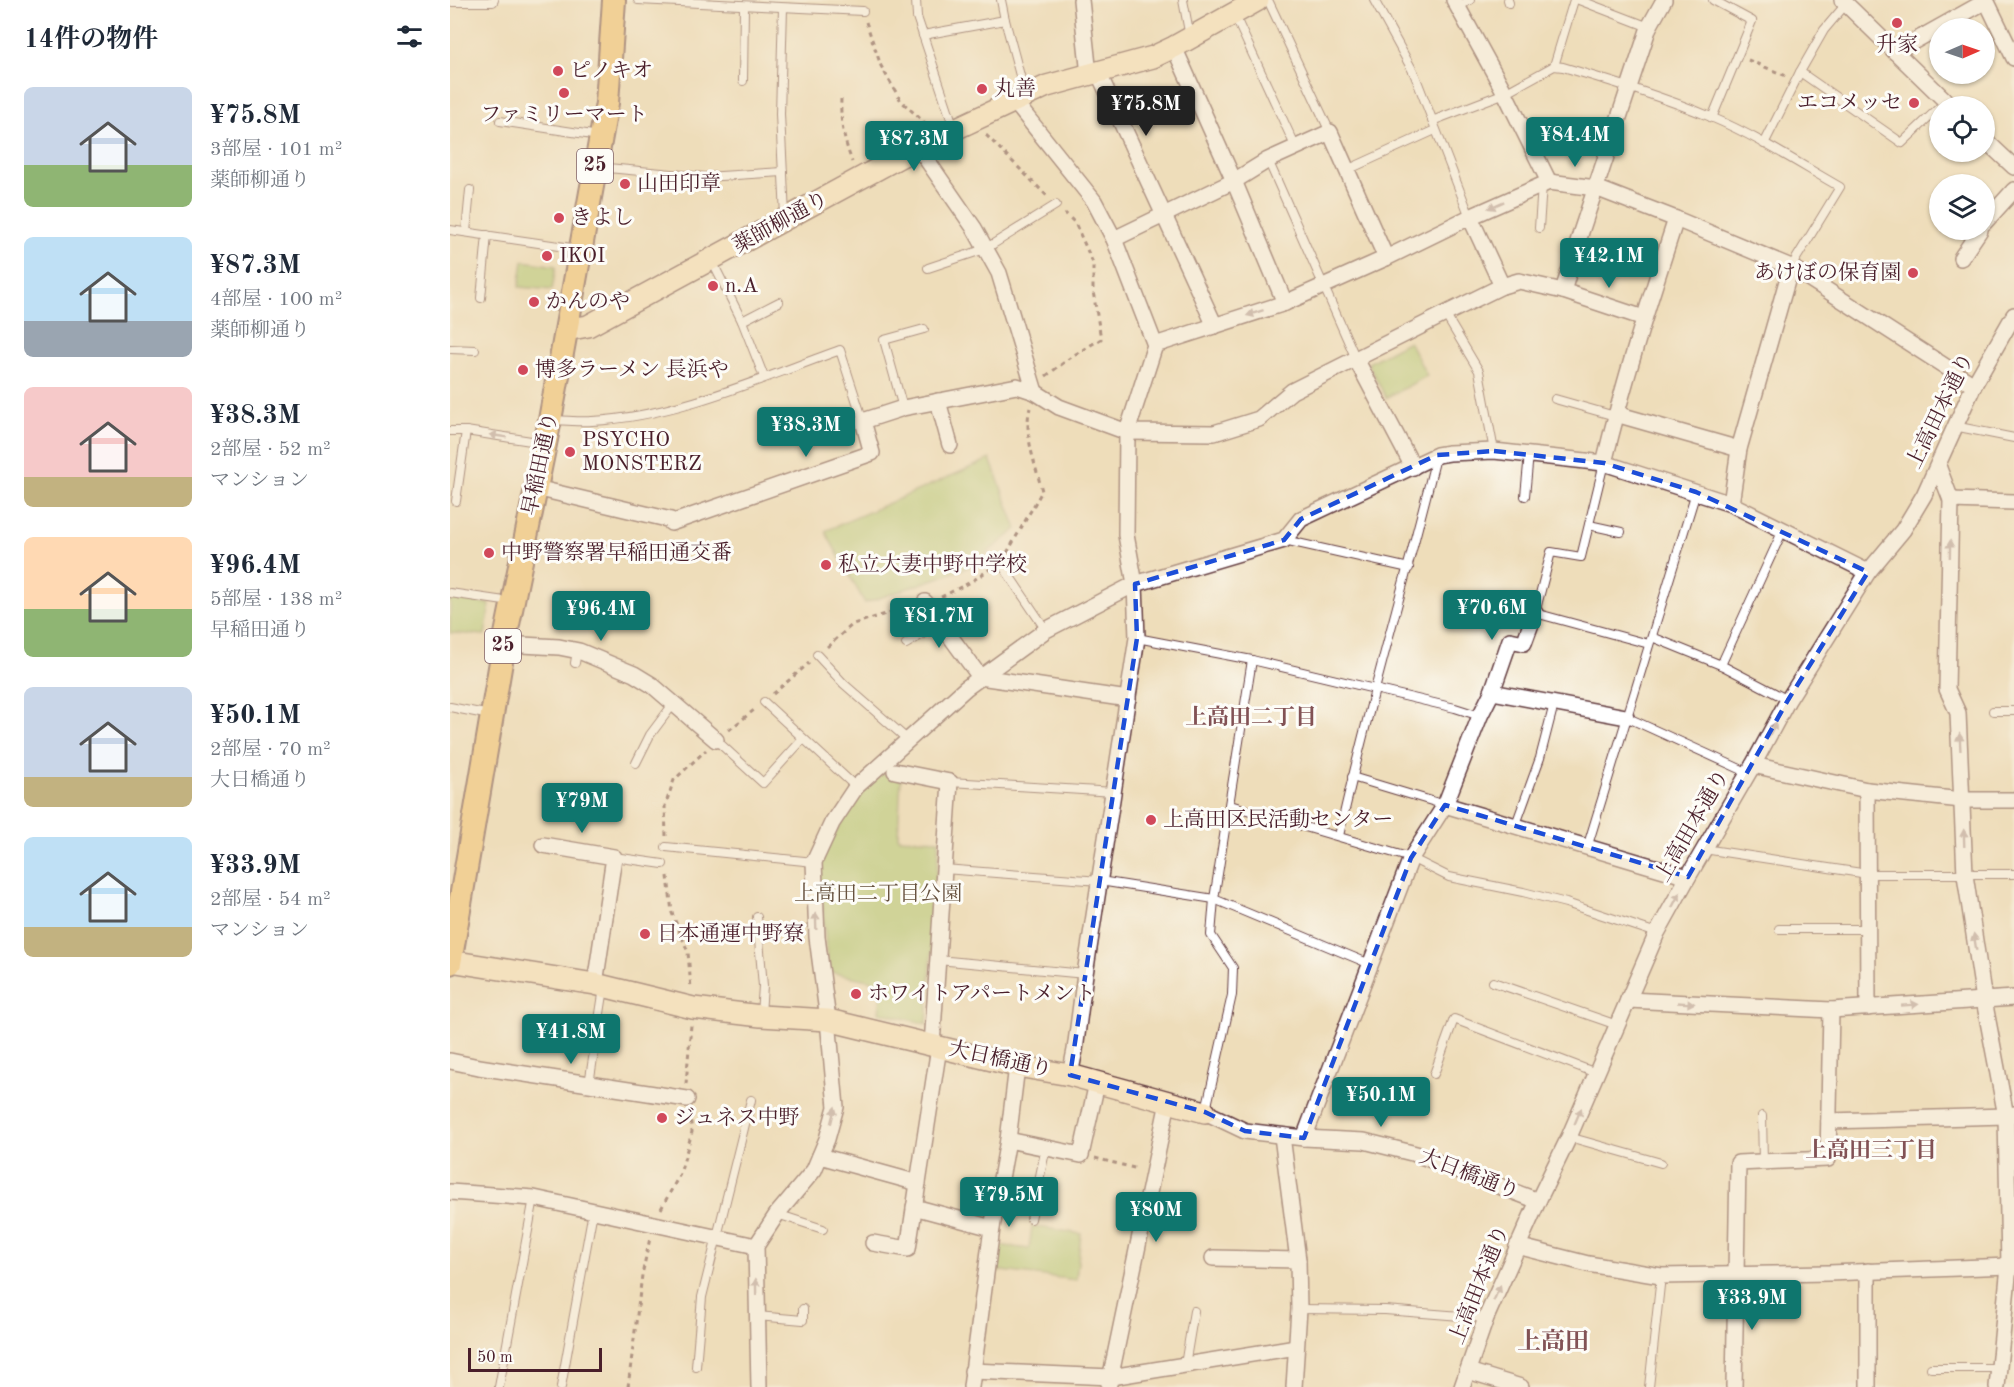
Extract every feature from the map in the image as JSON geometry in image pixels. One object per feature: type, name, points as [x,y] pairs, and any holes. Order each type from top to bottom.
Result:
[{"type":"main road","name":"早稲田通り","points":[[450,962],[504,644],[550,420],[601,136],[610,69],[614,0]]},
{"type":"street","points":[[1081,0],[1094,73],[1164,215],[1215,326]]},
{"type":"street","name":"薬師柳通り","points":[[566,330],[588,326],[918,147],[1020,98],[1047,86],[1153,57],[1183,43],[1258,0]]},
{"type":"street","points":[[1563,291],[1649,27],[1664,0]]},
{"type":"street","points":[[1895,52],[1986,1],[2012,50]]},
{"type":"street","points":[[1461,2],[1527,137],[1546,183]]},
{"type":"street","points":[[1844,2],[1936,96]]},
{"type":"street","points":[[1183,43],[1234,181],[1285,303]]},
{"type":"street","points":[[1020,98],[1094,201],[1114,239],[1155,345],[1127,432],[1126,535],[1135,584],[1137,638],[1070,1075]]},
{"type":"street","points":[[1114,239],[1234,181],[1268,160],[1330,132],[1386,258]]},
{"type":"street","points":[[918,147],[999,273],[1035,392]]},
{"type":"street","points":[[1995,149],[2014,167]]},
{"type":"street","points":[[1155,345],[1285,303],[1546,183],[1596,188],[1791,267],[1974,385]]},
{"type":"street","points":[[1995,211],[2014,190]]},
{"type":"street","points":[[1470,217],[1502,286]]},
{"type":"street","points":[[1604,463],[1615,415],[1676,219]]},
{"type":"street","points":[[1961,258],[1973,240]]},
{"type":"street","points":[[1731,504],[1739,449],[1791,267]]},
{"type":"street","points":[[536,488],[671,520],[670,523],[872,453],[863,421],[903,408],[1017,386],[1035,392],[1059,407],[1127,432],[1214,433],[1259,419],[1292,391],[1502,286],[1519,280],[1563,291],[1644,318]]},
{"type":"street","name":"上高田本通り","points":[[1462,1387],[1486,1318],[1517,1246],[1569,1137],[1657,933],[1788,700],[1868,572],[1904,530],[1938,466],[1974,385],[2014,315]]},
{"type":"street","points":[[1356,359],[1413,467]]},
{"type":"street","points":[[938,401],[950,445]]},
{"type":"street","points":[[1615,415],[1739,449]]},
{"type":"street","points":[[759,1387],[756,1246],[777,1214],[814,1170],[836,1107],[817,937],[814,862],[831,823],[856,787],[980,677],[1046,630],[1135,584],[1284,540],[1301,519],[1437,455],[1449,453],[1494,451],[1604,463],[1731,504],[1868,572]]},
{"type":"street","points":[[1938,466],[1951,500],[1947,689],[1958,713],[1965,875],[1984,1000],[2010,1115],[2008,1346],[2000,1368],[1997,1387]]},
{"type":"street","points":[[1951,500],[2014,502]]},
{"type":"street","points":[[925,602],[980,677],[1128,699]]},
{"type":"street","points":[[1304,1138],[1411,858],[1445,805],[1480,716],[1492,692],[1510,640],[1524,643],[1535,613]]},
{"type":"street","points":[[504,644],[559,647],[576,657],[634,674],[652,685],[716,740]]},
{"type":"street","points":[[1492,692],[1626,717]]},
{"type":"street","points":[[1751,769],[1867,790],[1962,800],[2014,800]]},
{"type":"street","points":[[873,1243],[908,1249],[935,1046],[938,960],[950,782],[895,771]]},
{"type":"street","points":[[1867,790],[1869,1008]]},
{"type":"street","points":[[1445,805],[1688,878]]},
{"type":"street","points":[[543,844],[614,856],[600,986]]},
{"type":"street","name":"大日橋通り","points":[[450,962],[600,986],[693,1008],[761,1016],[828,1020],[1017,1066],[1070,1075],[1205,1112],[1245,1131],[1304,1138],[1364,1141],[1416,1154],[1538,1202]]},
{"type":"street","points":[[1628,1000],[1831,1010],[2014,998]]},
{"type":"street","points":[[1734,1387],[1738,1163],[1828,1159],[1831,1010]]},
{"type":"street","points":[[450,1061],[687,1099]]},
{"type":"street","points":[[971,1387],[1017,1066]]},
{"type":"street","points":[[1008,1140],[1081,1155],[1097,1083]]},
{"type":"street","points":[[1110,1382],[1168,1102]]},
{"type":"street","points":[[1829,1121],[2010,1115]]},
{"type":"street","points":[[1282,1136],[1299,1260],[1299,1309],[1294,1387]]},
{"type":"street","points":[[820,1156],[918,1183]]},
{"type":"street","points":[[450,1192],[534,1198],[756,1246]]},
{"type":"street","points":[[914,1208],[992,1228]]},
{"type":"street","points":[[1517,1246],[1588,1264],[1661,1276],[2009,1266]]},
{"type":"street","points":[[1213,1258],[1299,1260]]},
{"type":"street","points":[[1868,1271],[1868,1387]]},
{"type":"street","points":[[972,1371],[1110,1382],[1185,1365],[1296,1347]]},
{"type":"street","points":[[1467,1371],[1521,1387]]},
{"type":"lane","points":[[450,2],[494,2],[494,0]]},
{"type":"lane","points":[[638,0],[863,11]]},
{"type":"lane","points":[[916,0],[916,17],[955,129]]},
{"type":"lane","points":[[1001,0],[1020,98]]},
{"type":"lane","points":[[1183,0],[1183,43]]},
{"type":"lane","points":[[1268,0],[1330,132]]},
{"type":"lane","points":[[1374,0],[1414,72],[1470,217]]},
{"type":"lane","points":[[1554,66],[1574,0]]},
{"type":"lane","points":[[1579,0],[1649,27]]},
{"type":"lane","points":[[1712,118],[1752,21],[1713,0]]},
{"type":"lane","points":[[1764,144],[1800,72],[1824,30],[1844,2]]},
{"type":"lane","points":[[743,81],[744,6]]},
{"type":"lane","points":[[783,8],[780,114],[785,221]]},
{"type":"lane","points":[[1234,14],[1296,148]]},
{"type":"lane","points":[[923,35],[1005,20]]},
{"type":"lane","points":[[1432,121],[1505,93],[1554,66],[1630,88],[1712,118],[1764,144],[1840,188],[1791,267]]},
{"type":"lane","points":[[1800,72],[1902,143],[1929,119]]},
{"type":"lane","points":[[500,121],[601,136]]},
{"type":"lane","points":[[1347,170],[1435,130]]},
{"type":"lane","points":[[1527,137],[1548,133],[1611,143]]},
{"type":"lane","points":[[1268,160],[1322,287],[1356,359]]},
{"type":"lane","points":[[595,166],[705,177],[783,172]]},
{"type":"lane","points":[[1539,228],[1546,183]]},
{"type":"lane","points":[[466,232],[470,190]]},
{"type":"lane","points":[[928,268],[985,249],[1056,205]]},
{"type":"lane","points":[[450,230],[580,249]]},
{"type":"lane","points":[[481,298],[487,235]]},
{"type":"lane","points":[[712,260],[742,321],[764,377]]},
{"type":"lane","points":[[742,321],[779,302]]},
{"type":"lane","points":[[1445,314],[1479,371],[1494,451]]},
{"type":"lane","points":[[903,408],[884,340],[924,329]]},
{"type":"lane","points":[[450,349],[475,350]]},
{"type":"lane","points":[[550,420],[591,422],[674,408],[840,351],[863,421]]},
{"type":"lane","points":[[1555,399],[1615,415]]},
{"type":"lane","points":[[1954,426],[2014,438]]},
{"type":"lane","points":[[450,431],[466,431],[545,443]]},
{"type":"lane","points":[[456,501],[466,431]]},
{"type":"lane","points":[[1525,496],[1529,454]]},
{"type":"lane","points":[[1339,836],[1374,690],[1437,455]]},
{"type":"lane","points":[[1604,463],[1581,557],[1551,552],[1535,613],[1650,641],[1721,665],[1788,700]]},
{"type":"lane","points":[[1587,848],[1696,492]]},
{"type":"lane","points":[[1588,525],[1621,532]]},
{"type":"lane","points":[[1721,665],[1784,530]]},
{"type":"lane","points":[[1284,540],[1408,568]]},
{"type":"lane","points":[[1000,562],[1046,630]]},
{"type":"lane","points":[[450,593],[512,602]]},
{"type":"lane","points":[[906,644],[941,623]]},
{"type":"lane","points":[[1137,638],[1252,660],[1455,708],[1480,716]]},
{"type":"lane","points":[[817,655],[844,684],[908,740]]},
{"type":"lane","points":[[1205,1112],[1232,995],[1233,968],[1211,934],[1214,899],[1252,660]]},
{"type":"lane","points":[[764,702],[856,787]]},
{"type":"lane","points":[[636,763],[650,735],[674,703]]},
{"type":"lane","points":[[1515,826],[1540,758],[1554,704]]},
{"type":"lane","points":[[450,708],[492,715]]},
{"type":"lane","points":[[1993,711],[2014,711]]},
{"type":"lane","points":[[1626,717],[1751,769]]},
{"type":"lane","points":[[716,740],[763,783],[803,739]]},
{"type":"lane","points":[[1352,777],[1445,805]]},
{"type":"lane","points":[[950,782],[1114,792]]},
{"type":"lane","points":[[1230,805],[1411,858],[1449,877],[1566,903],[1657,933]]},
{"type":"lane","points":[[666,848],[814,862]]},
{"type":"lane","points":[[1704,849],[1868,874],[2014,874]]},
{"type":"lane","points":[[614,856],[663,864]]},
{"type":"lane","points":[[944,869],[1100,881],[1214,899],[1370,964]]},
{"type":"lane","points":[[757,917],[763,986],[761,1016]]},
{"type":"lane","points":[[1779,929],[1868,929]]},
{"type":"lane","points":[[938,960],[1085,974]]},
{"type":"lane","points":[[1493,982],[1617,1025]]},
{"type":"lane","points":[[589,1084],[600,986]]},
{"type":"lane","points":[[1434,1074],[1454,1019],[1596,1073]]},
{"type":"lane","points":[[696,1367],[702,1297],[751,1100]]},
{"type":"lane","points":[[1762,1116],[1762,1162]]},
{"type":"lane","points":[[1569,1137],[1661,1163]]},
{"type":"lane","points":[[1031,1219],[1046,1147]]},
{"type":"lane","points":[[499,1387],[534,1198]]},
{"type":"lane","points":[[561,1387],[593,1211]]},
{"type":"lane","points":[[777,1214],[823,1229]]},
{"type":"lane","points":[[1649,1387],[1661,1276]]},
{"type":"lane","points":[[1299,1309],[1385,1310],[1486,1318]]},
{"type":"lane","points":[[757,1316],[803,1320],[803,1310]]},
{"type":"lane","points":[[1185,1365],[1194,1311]]},
{"type":"lane","points":[[1931,1368],[2000,1368]]},
{"type":"path","points":[[863,11],[868,34],[881,66],[901,101],[920,116],[955,129],[1056,205],[1075,223],[1093,263],[1093,291],[1101,339],[1046,376],[1035,392],[1027,418],[1042,491],[1000,562],[971,582],[946,595],[925,602]]},
{"type":"path","points":[[1738,56],[1796,80]]},
{"type":"path","points":[[841,99],[842,133],[858,180]]},
{"type":"path","points":[[628,1387],[642,1275],[653,1225],[680,1173],[692,1132],[687,1099],[686,1065],[693,1008],[688,952],[672,913],[665,806],[674,780],[716,740]]},
{"type":"path","points":[[1081,1155],[1153,1173]]},
{"type":"highlighted area","points":[[1494,451],[1604,463],[1696,492],[1868,572],[1788,700],[1688,877],[1445,805],[1411,858],[1304,1138],[1245,1131],[1205,1112],[1070,1075],[1137,638],[1135,584],[1284,540],[1301,519],[1437,455]]},
{"type":"green space","points":[[523,261],[556,266],[552,290],[519,287]]},
{"type":"green space","points":[[1409,341],[1427,376],[1386,398],[1368,363]]},
{"type":"green space","points":[[990,459],[1017,529],[969,567],[865,603],[825,531]]},
{"type":"green space","points":[[450,598],[490,604],[485,635],[450,633]]},
{"type":"green space","name":"上高田二丁目公園","points":[[878,773],[901,778],[898,838],[939,840],[927,1024],[879,1012],[883,983],[828,972],[819,864],[846,813]]},
{"type":"green space","points":[[1032,1226],[1081,1234],[1076,1280],[995,1270],[998,1245],[1029,1249]]},
{"type":"place","name":"升家","points":[[1897,23]]},
{"type":"place","name":"ピノキオ","points":[[558,71]]},
{"type":"place","name":"丸善","points":[[982,89]]},
{"type":"place","name":"ファミリーマート","points":[[564,93]]},
{"type":"place","name":"エコメッセ","points":[[1914,103]]},
{"type":"place","name":"山田印章","points":[[625,184]]},
{"type":"place","name":"きよし","points":[[559,218]]},
{"type":"place","name":"IKOI","points":[[547,256]]},
{"type":"place","name":"あけぼの保育園","points":[[1913,273]]},
{"type":"place","name":"n.A","points":[[713,286]]},
{"type":"place","name":"かんのや","points":[[534,302]]},
{"type":"place","name":"博多ラーメン 長浜や","points":[[523,370]]},
{"type":"place","name":"PSYCHO MONSTERZ","points":[[570,452]]},
{"type":"place","name":"中野警察署早稲田通交番","points":[[489,553]]},
{"type":"place","name":"私立大妻中野中学校","points":[[826,565]]},
{"type":"place","name":"上高田区民活動センター","points":[[1151,820]]},
{"type":"place","name":"日本通運中野寮","points":[[645,934]]},
{"type":"place","name":"ホワイトアパートメント","points":[[856,994]]},
{"type":"place","name":"ジュネス中野","points":[[662,1118]]},
{"type":"district","name":"上高田二丁目","points":[[1251,718]]},
{"type":"district","name":"上高田三丁目","points":[[1871,1151]]},
{"type":"district","name":"上高田","points":[[1553,1343]]}]
